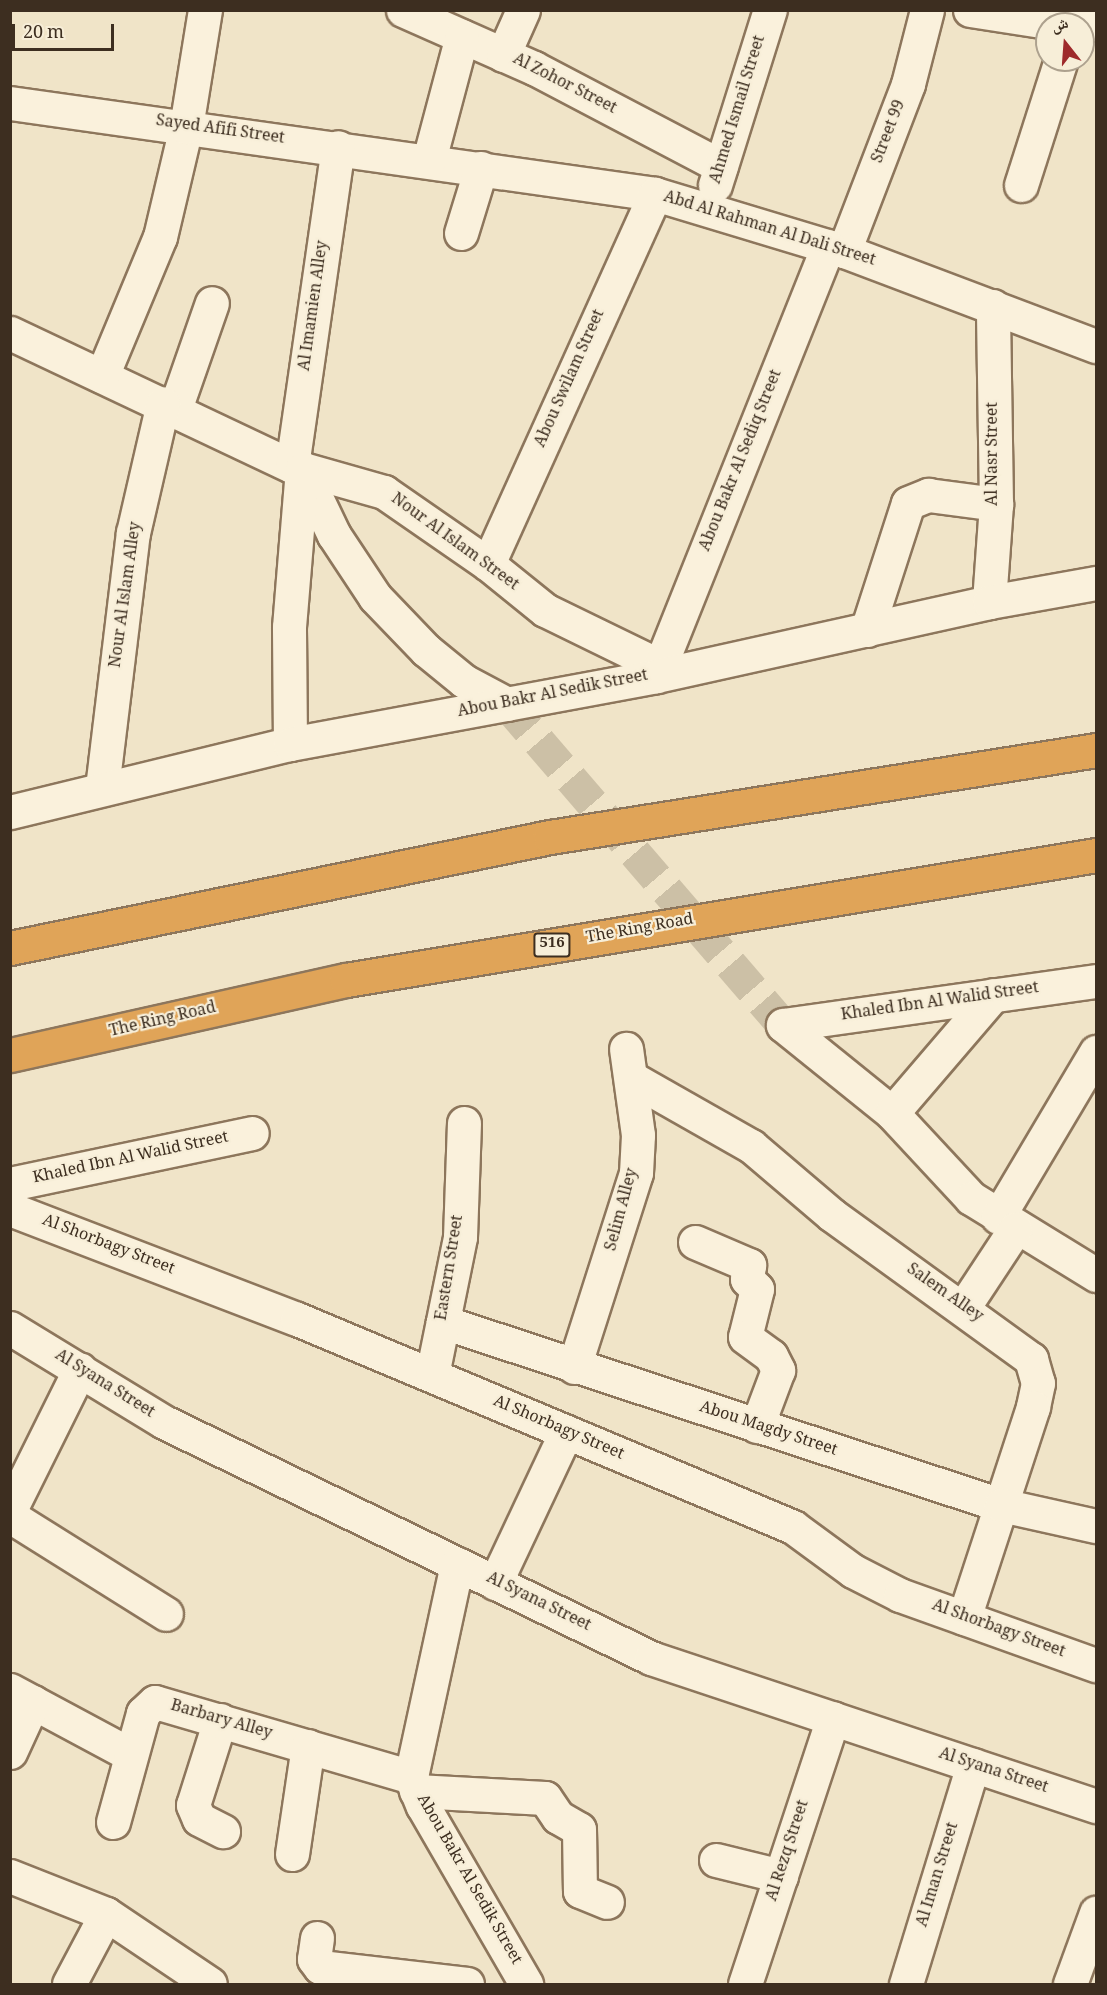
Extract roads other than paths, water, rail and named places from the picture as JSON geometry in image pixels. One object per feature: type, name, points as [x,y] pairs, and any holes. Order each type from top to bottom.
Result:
[{"type":"highway","points":[[10,948],[550,837],[1096,750]]},
{"type":"highway","name":"The Ring Road","points":[[10,1055],[346,980],[1096,855]]},
{"type":"street","points":[[102,376],[160,237],[186,127],[205,10]]},
{"type":"street","name":"Al Zohor Street","points":[[403,10],[503,55],[721,166]]},
{"type":"street","points":[[503,55],[523,10]]},
{"type":"street","name":"Ahmed Ismail Street","points":[[707,210],[770,10]]},
{"type":"street","name":"Street 99","points":[[836,248],[908,84],[927,10]]},
{"type":"street","points":[[970,10],[1035,22]]},
{"type":"street","points":[[429,160],[462,36]]},
{"type":"street","points":[[1020,185],[1058,72]]},
{"type":"street","name":"Sayed Afifi Street","points":[[10,103],[429,160]]},
{"type":"street","name":"Al Imamien Alley","points":[[290,744],[289,627],[297,467],[338,147]]},
{"type":"street","name":"Abd Al Rahman Al Dali Street","points":[[429,160],[655,194],[836,248],[1096,346]]},
{"type":"street","points":[[461,233],[481,168]]},
{"type":"street","name":"Abou Swilam Street","points":[[488,564],[655,194]]},
{"type":"street","name":"Abou Bakr Al Sediq Street","points":[[658,671],[836,248]]},
{"type":"street","name":"Nour Al Islam Alley","points":[[102,788],[134,533],[169,406],[212,303]]},
{"type":"street","name":"Al Nasr Street","points":[[989,602],[996,504],[993,306]]},
{"type":"street","name":"Nour Al Islam Street","points":[[10,333],[297,467],[384,492],[488,564],[545,610],[658,671]]},
{"type":"street","points":[[297,467],[334,535],[375,597],[426,650],[464,681],[507,704]]},
{"type":"street","points":[[867,630],[908,503],[928,495],[996,504]]},
{"type":"street","name":"Abou Bakr Al Sedik Street","points":[[10,812],[290,744],[507,704],[658,671],[867,630],[989,602],[1096,583]]},
{"type":"street","name":"Khaled Ibn Al Walid Street","points":[[892,1113],[783,1025],[1096,981]]},
{"type":"street","points":[[993,995],[892,1113],[971,1198],[1007,1223],[1096,1275]]},
{"type":"street","points":[[963,1308],[1096,1052]]},
{"type":"street","name":"Salem Alley","points":[[629,1064],[751,1146],[832,1215],[963,1308],[1030,1359],[1038,1383],[964,1618]]},
{"type":"street","name":"Selim Alley","points":[[574,1367],[636,1173],[638,1135],[629,1064]]},
{"type":"street","name":"Eastern Street","points":[[432,1375],[460,1237],[465,1123]]},
{"type":"street","name":"Khaled Ibn Al Walid Street","points":[[10,1184],[252,1133]]},
{"type":"street","name":"Al Shorbagy Street","points":[[10,1209],[297,1318],[792,1527],[853,1571],[900,1595],[1096,1665]]},
{"type":"street","points":[[695,1242],[749,1265],[747,1279],[757,1289],[745,1337],[771,1356],[778,1370],[757,1426]]},
{"type":"street","name":"Abou Magdy Street","points":[[443,1322],[574,1367],[1001,1505],[1096,1526]]},
{"type":"street","name":"Al Syana Street","points":[[10,1328],[164,1422],[651,1658],[1096,1806]]},
{"type":"street","points":[[10,1510],[80,1369]]},
{"type":"street","points":[[495,1582],[566,1432]]},
{"type":"street","points":[[10,1516],[166,1614]]},
{"type":"street","name":"Abou Bakr Al Sedik Street","points":[[457,1564],[414,1784],[526,1984]]},
{"type":"street","points":[[10,1752],[22,1696],[131,1755]]},
{"type":"street","name":"Barbary Alley","points":[[113,1822],[147,1706],[164,1704],[308,1746],[414,1784],[545,1798],[558,1817],[579,1829],[580,1891],[608,1902]]},
{"type":"street","name":"Al Rezq Street","points":[[745,1984],[833,1718]]},
{"type":"street","points":[[220,1720],[193,1805],[199,1819],[223,1831]]},
{"type":"street","points":[[292,1854],[308,1746]]},
{"type":"street","name":"Al Iman Street","points":[[906,1984],[973,1765]]},
{"type":"street","points":[[716,1860],[781,1876]]},
{"type":"street","points":[[10,1876],[106,1914],[190,1979]]},
{"type":"street","points":[[1070,1984],[1096,1913]]},
{"type":"street","points":[[69,1984],[106,1914]]},
{"type":"street","points":[[317,1938],[314,1959],[320,1967],[466,1984]]},
{"type":"tunnel","points":[[507,704],[783,1025]]}]
